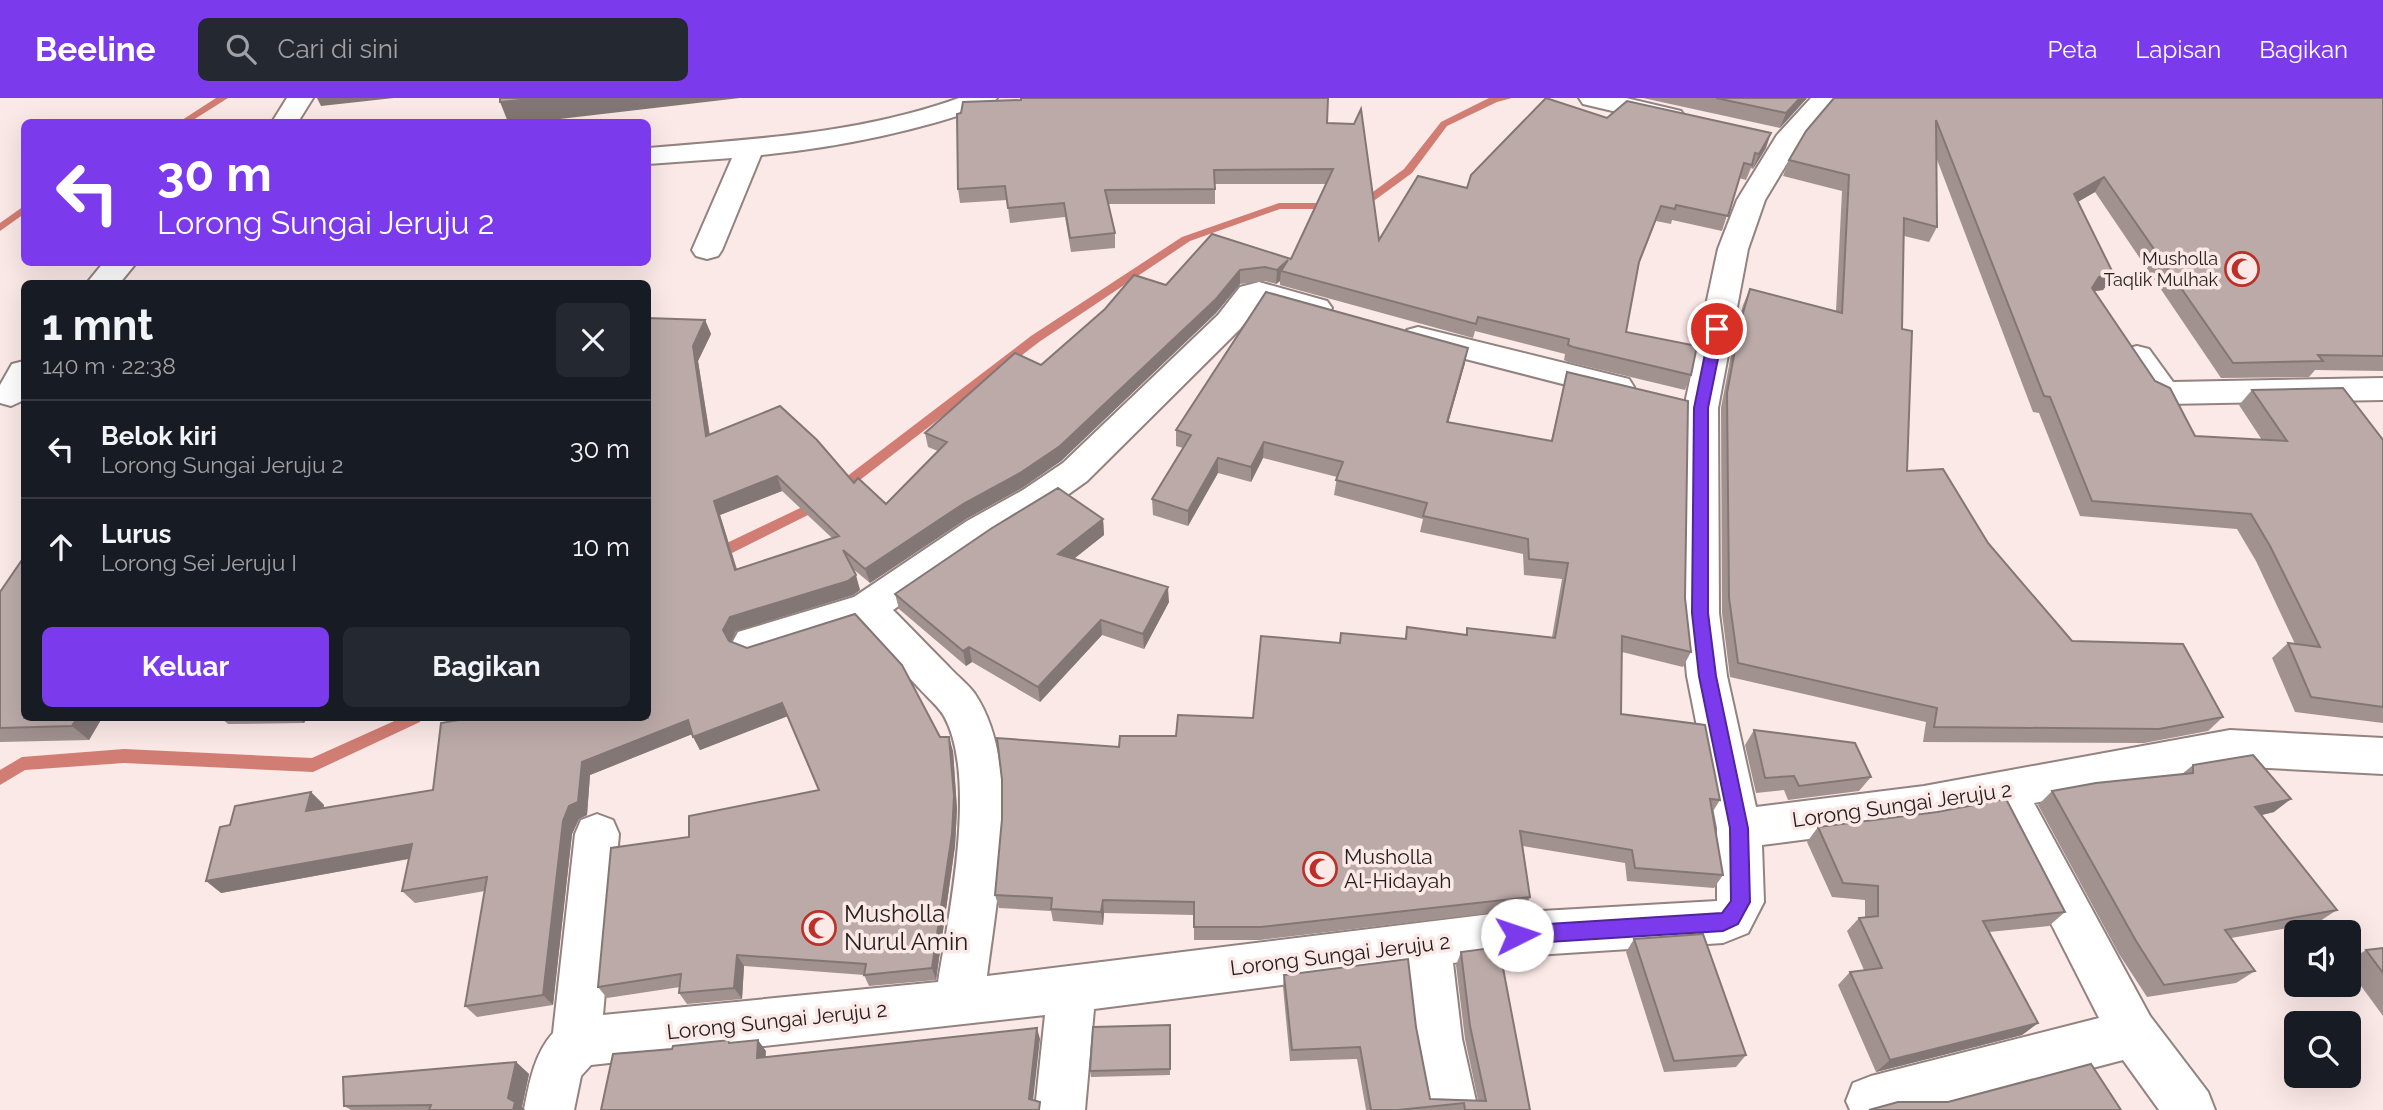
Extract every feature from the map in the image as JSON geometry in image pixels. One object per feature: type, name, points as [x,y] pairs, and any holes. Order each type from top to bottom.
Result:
[{"type":"street","points":[[287,119],[300,98]]},
{"type":"street","points":[[651,156],[842,138],[936,117],[984,98]]},
{"type":"street","points":[[1592,98],[1699,122]]},
{"type":"street","points":[[1739,828],[1707,676],[1675,402],[1775,138],[1825,98]]},
{"type":"street","points":[[707,250],[750,148]]},
{"type":"street","points":[[105,280],[118,266]]},
{"type":"street","points":[[752,643],[867,608],[980,531],[1036,499],[1075,472],[1229,321],[1251,294],[1265,294],[1346,317]]},
{"type":"street","points":[[1386,328],[1675,402]]},
{"type":"street","points":[[2122,334],[2157,387],[2166,393],[2383,389]]},
{"type":"street","points":[[867,608],[960,705],[971,724],[981,783],[982,815],[959,1003]]},
{"type":"street","name":"Lorong Sungai Jeruju 2","points":[[576,1044],[959,1003],[1491,936],[1723,922],[1731,918],[1741,902],[1739,828],[1924,805],[2230,747],[2383,756]]},
{"type":"street","points":[[2005,790],[2133,1033],[2190,1110]]},
{"type":"street","points":[[549,1110],[560,1061],[576,1044],[597,834]]},
{"type":"street","points":[[1427,944],[1438,1039],[1453,1110]]},
{"type":"street","points":[[1060,1110],[1072,989]]},
{"type":"street","points":[[1871,1101],[2133,1033]]},
{"type":"building","points":[[500,98],[538,98],[500,102]]},
{"type":"building","points":[[1021,98],[1328,98],[1327,123],[1354,124],[1361,109],[1379,240],[1418,176],[1467,188],[1471,175],[1546,98],[1607,118],[1627,101],[1771,133],[1759,154],[1755,153],[1752,165],[1744,163],[1728,216],[1676,205],[1675,209],[1661,206],[1639,262],[1626,332],[1697,346],[1691,375],[1573,347],[1568,345],[1569,339],[1478,317],[1476,324],[1281,271],[1288,260],[1277,270],[1265,267],[1240,270],[1216,299],[1060,446],[1020,473],[963,504],[865,569],[843,550],[856,575],[848,581],[730,617],[723,630],[729,641],[747,648],[855,614],[902,665],[940,737],[949,737],[954,796],[952,834],[932,968],[864,975],[866,964],[737,955],[734,988],[679,993],[681,974],[598,987],[611,848],[689,837],[689,816],[819,790],[782,703],[693,737],[688,720],[582,762],[578,802],[569,806],[563,821],[543,995],[465,1006],[487,877],[402,891],[412,844],[206,881],[220,827],[230,825],[235,806],[311,792],[306,811],[433,790],[441,723],[651,721],[651,318],[705,320],[693,346],[706,436],[780,406],[817,440],[854,483],[858,478],[886,504],[947,442],[925,433],[1015,353],[1041,365],[1105,309],[1134,275],[1166,285],[1212,234],[1291,259],[1333,169],[1214,170],[1215,189],[1105,190],[1115,233],[1070,238],[1064,203],[1008,208],[1005,186],[958,189],[957,114],[961,113],[963,102]],"holes":[[[777,476],[839,536],[735,570],[714,501]]]},
{"type":"building","points":[[1716,98],[1800,98],[1786,113]]},
{"type":"building","points":[[1834,98],[2383,98],[2383,356],[2318,355],[2323,361],[2233,363],[2104,177],[2074,194],[2114,275],[2099,277],[2092,288],[2155,381],[2170,388],[2195,436],[2287,441],[2252,390],[2343,388],[2383,440],[2383,707],[2311,697],[2288,643],[2320,647],[2270,546],[2251,514],[2092,501],[2050,397],[2044,396],[1936,120],[1937,227],[1904,218],[1902,329],[1912,331],[1907,471],[1943,469],[1988,543],[2072,641],[2183,644],[2223,717],[2159,729],[1934,727],[1937,708],[1738,663],[1729,598],[1727,393],[1740,323],[1750,289],[1842,313],[1849,175],[1789,160],[1806,131]]},
{"type":"building","points":[[1266,292],[1468,348],[1447,422],[1552,441],[1567,372],[1688,401],[1685,598],[1691,652],[1622,636],[1621,714],[1705,725],[1720,800],[1710,799],[1723,875],[1635,868],[1632,850],[1520,831],[1530,897],[1261,927],[1194,927],[1194,902],[1103,900],[1101,912],[1051,909],[1052,898],[995,895],[1002,819],[1002,780],[997,738],[1119,747],[1120,736],[1176,736],[1178,715],[1253,718],[1261,636],[1340,643],[1341,633],[1406,639],[1407,627],[1467,635],[1467,628],[1555,638],[1568,563],[1529,559],[1528,539],[1423,516],[1427,503],[1336,480],[1343,462],[1264,442],[1251,467],[1218,458],[1188,511],[1152,499],[1191,435],[1176,430]]},
{"type":"building","points":[[1058,488],[1103,519],[1058,554],[1168,587],[1143,634],[1101,620],[1038,687],[969,647],[963,651],[895,594],[992,528]]},
{"type":"building","points":[[21,561],[21,721],[75,721],[72,726],[0,728],[0,592]]},
{"type":"building","points":[[1754,730],[1855,743],[1871,777],[1799,786],[1794,776],[1765,778]]},
{"type":"building","points":[[2253,755],[2291,799],[2255,807],[2337,910],[2225,930],[2255,971],[2164,985],[2136,941],[2052,791],[2096,783],[2193,773],[2193,765]]},
{"type":"building","points":[[2006,799],[2065,912],[1983,921],[2038,1023],[1890,1060],[1850,972],[1882,968],[1859,918],[1878,916],[1878,886],[1843,883],[1818,827],[1937,812]]},
{"type":"building","points":[[1703,934],[1746,1055],[1674,1061],[1634,939]]},
{"type":"building","points":[[1499,947],[1530,1110],[1465,1110],[1464,1103],[1371,1110],[1360,1047],[1292,1050],[1284,975],[1408,959],[1416,1027],[1430,1099],[1486,1101],[1470,1026],[1461,952]]},
{"type":"building","points":[[2383,948],[2383,973],[2366,950]]},
{"type":"building","points":[[1170,1025],[1170,1069],[1090,1071],[1093,1027]]},
{"type":"building","points":[[1037,1028],[1029,1099],[1040,1102],[1039,1110],[601,1110],[613,1054],[672,1049],[673,1046],[729,1040],[729,1043],[758,1040],[757,1058]]},
{"type":"building","points":[[516,1062],[508,1098],[515,1102],[513,1110],[429,1110],[431,1105],[344,1106],[343,1077]]},
{"type":"building","points":[[2091,1064],[2121,1110],[1869,1110],[1898,1102],[1948,1102]]},
{"type":"waterway","points":[[189,119],[223,98]]},
{"type":"waterway","points":[[1356,206],[1360,206],[1408,171],[1444,124],[1495,99],[1507,98]]},
{"type":"waterway","points":[[838,490],[1035,339],[1186,239],[1279,206],[1333,206]]},
{"type":"waterway","points":[[0,228],[21,211]]},
{"type":"waterway","points":[[715,555],[819,504]]},
{"type":"waterway","points":[[0,778],[22,764],[124,756],[313,765],[408,721]]},
{"type":"place","name":"Musholla Taqlik Mulhak","points":[[2242,269]]},
{"type":"place","name":"Musholla Al-Hidayah","points":[[1320,869]]},
{"type":"place","name":"Musholla Nurul Amin","points":[[819,928]]},
{"type":"route","points":[[1517,935],[1723,922],[1737,912],[1741,902],[1739,828],[1707,676],[1700,613],[1701,408],[1717,329]]}]
